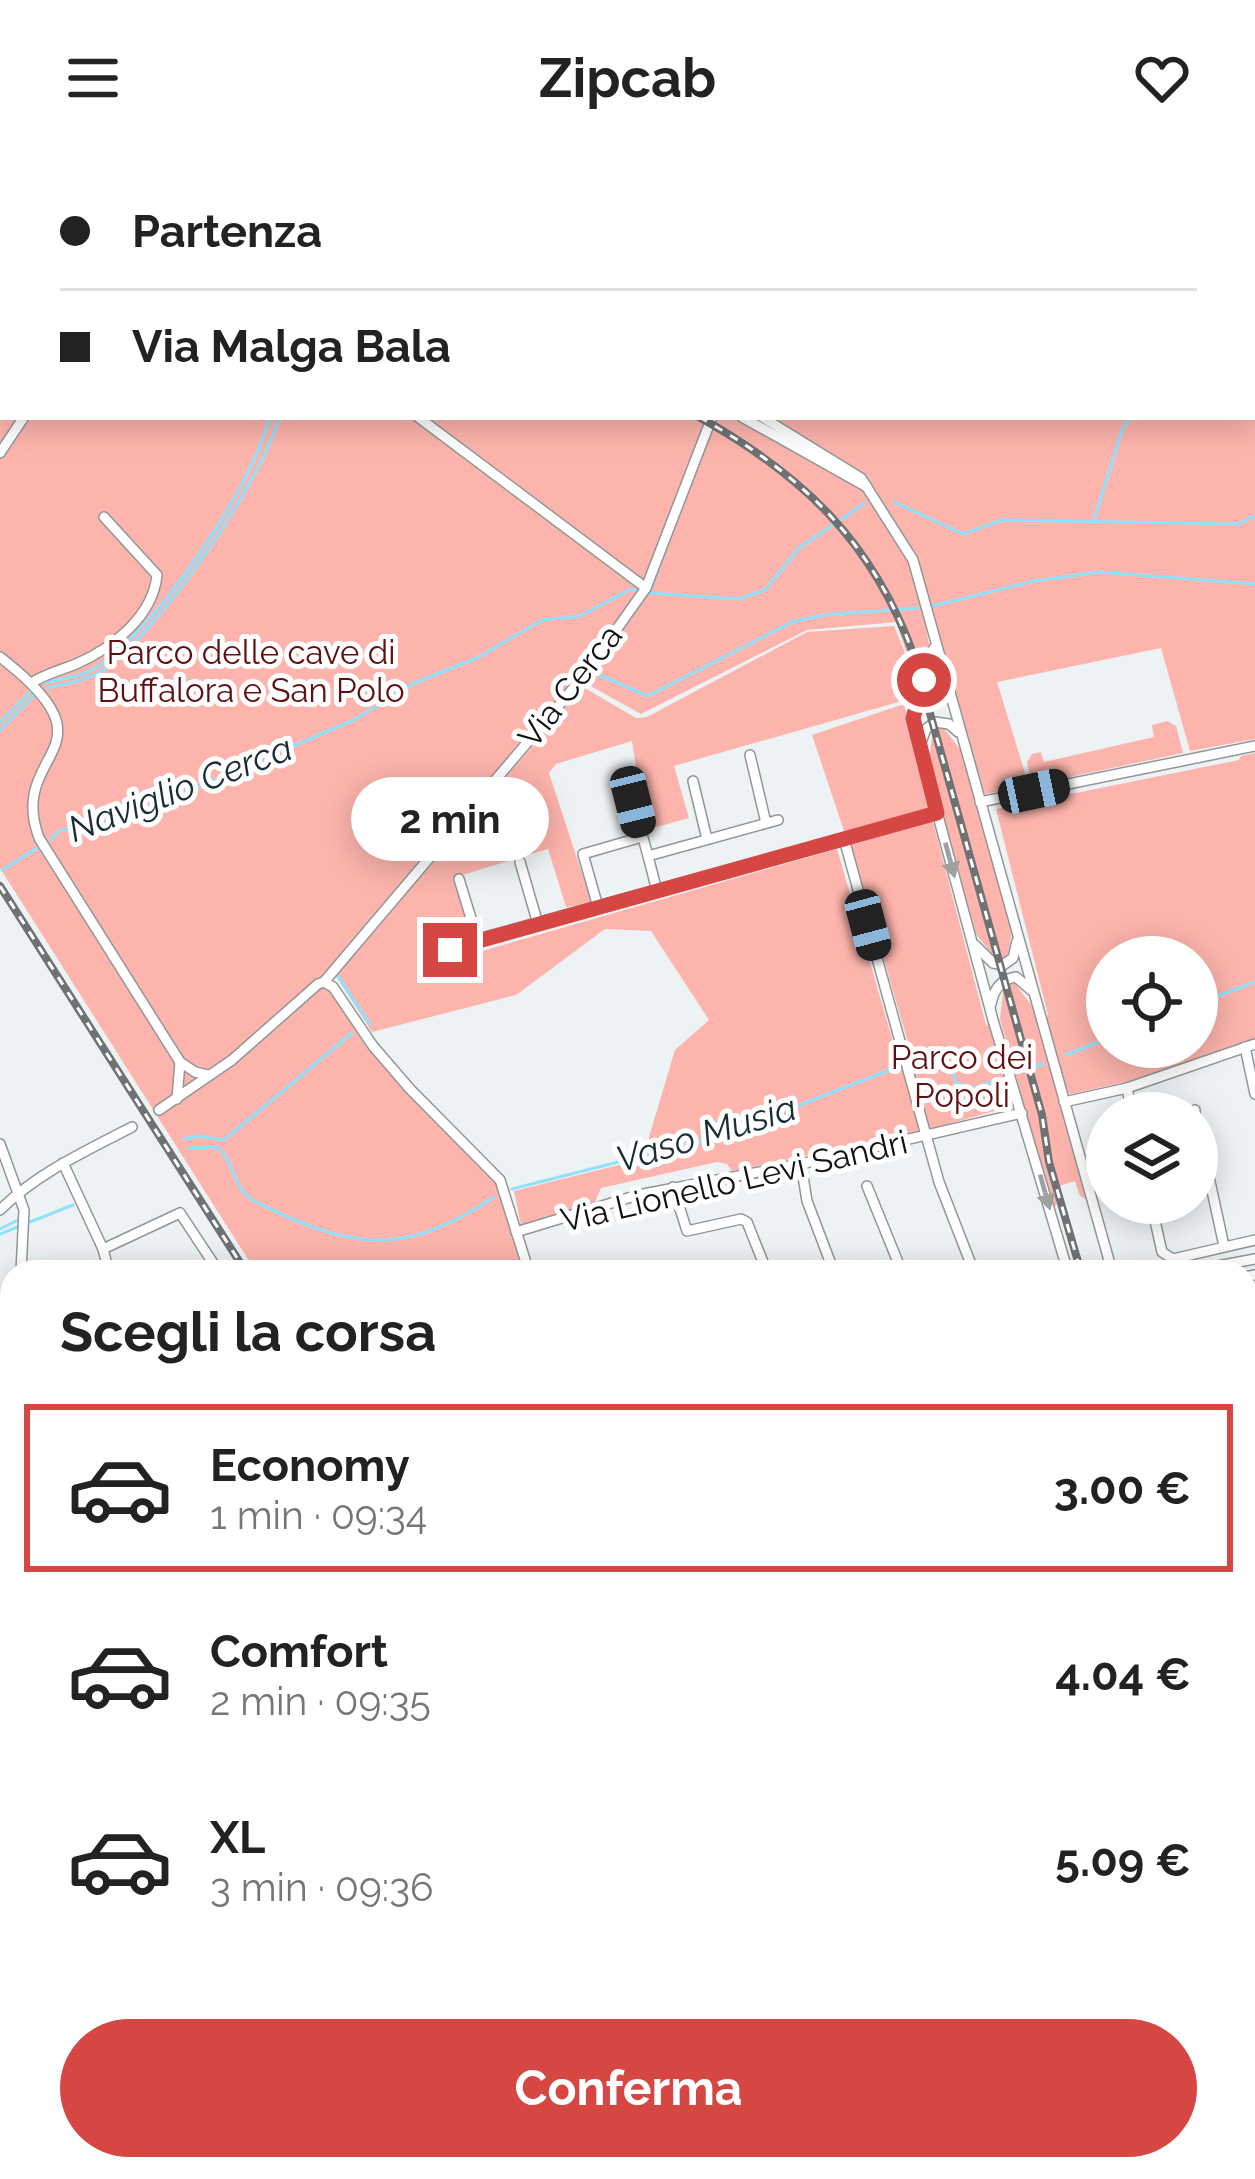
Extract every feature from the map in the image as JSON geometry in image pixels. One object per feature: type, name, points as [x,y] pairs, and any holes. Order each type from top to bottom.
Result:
[{"type":"street","points":[[0,453],[22,420]]},
{"type":"street","points":[[422,420],[646,588]]},
{"type":"street","name":"Via Cerca","points":[[159,1110],[232,1060],[325,982],[582,678],[646,588],[711,420]]},
{"type":"street","points":[[747,420],[870,491]]},
{"type":"street","points":[[767,420],[861,478],[914,560],[1109,1260]]},
{"type":"street","points":[[31,683],[82,661],[120,635],[155,596],[157,575],[104,517]]},
{"type":"street","points":[[935,641],[913,713],[920,747],[1065,1260]]},
{"type":"street","points":[[0,657],[31,683],[61,728],[31,801],[39,838],[180,1062],[208,1075]]},
{"type":"street","points":[[920,747],[926,729],[935,722],[949,724],[962,737]]},
{"type":"street","points":[[980,802],[1255,746]]},
{"type":"street","points":[[648,856],[772,822],[750,755]]},
{"type":"street","points":[[693,782],[707,839]]},
{"type":"street","points":[[633,802],[657,891]]},
{"type":"street","points":[[464,945],[937,813]]},
{"type":"street","points":[[598,908],[583,854],[642,837]]},
{"type":"street","points":[[844,839],[926,1137],[970,1260]]},
{"type":"street","points":[[520,862],[538,924]]},
{"type":"street","points":[[459,879],[478,941]]},
{"type":"street","points":[[972,941],[986,958],[1004,965],[1013,958],[1018,936]]},
{"type":"street","points":[[990,1008],[996,988],[1007,978],[1022,980],[1034,994]]},
{"type":"street","points":[[325,982],[334,987],[373,1046],[410,1089],[500,1180],[525,1260]]},
{"type":"street","points":[[1064,1102],[1127,1088],[1250,1046],[1255,1094]]},
{"type":"street","points":[[177,1099],[180,1062]]},
{"type":"street","points":[[1127,1088],[1128,1092]]},
{"type":"street","name":"Via Lionello Levi Sandri","points":[[516,1232],[673,1187],[801,1164],[1022,1113]]},
{"type":"street","points":[[0,1210],[63,1163],[132,1126]]},
{"type":"street","points":[[0,1144],[24,1210],[22,1260]]},
{"type":"street","points":[[63,1163],[106,1260]]},
{"type":"street","points":[[801,1164],[807,1201],[829,1260]]},
{"type":"street","points":[[868,1186],[897,1260]]},
{"type":"street","points":[[673,1187],[687,1231],[741,1219],[747,1222],[762,1260]]},
{"type":"street","points":[[103,1250],[180,1213],[211,1260]]},
{"type":"street","points":[[1218,1218],[1224,1246]]},
{"type":"street","points":[[1157,1224],[1166,1256],[1173,1259],[1255,1240]]},
{"type":"green space","name":"Parco delle cave di Buffalora e San Polo","points":[[0,420],[1255,420],[1255,739],[1190,751],[1161,648],[997,682],[1029,786],[985,794],[932,620],[925,621],[930,651],[909,699],[674,766],[689,818],[646,830],[632,741],[556,764],[549,773],[592,904],[566,907],[548,849],[459,876],[475,932],[427,947],[433,965],[837,849],[896,1052],[909,1046],[851,845],[933,822],[986,1025],[991,1024],[1015,1105],[917,1133],[732,1171],[717,1162],[601,1188],[595,1202],[521,1225],[514,1191],[651,1157],[649,1137],[675,1050],[709,1020],[651,931],[605,929],[516,995],[372,1032],[336,976],[583,687],[636,718],[647,717],[807,632],[894,626],[915,677],[896,622],[807,630],[641,714],[578,679],[324,975],[370,1044],[498,1181],[521,1260],[248,1260],[0,868]]},
{"type":"green space","points":[[904,704],[932,811],[845,834],[812,735]]},
{"type":"green space","points":[[1167,721],[1176,726],[1183,753],[1032,785],[1027,762],[1032,754],[1041,752],[1044,762],[1154,737],[1152,725]]},
{"type":"green space","points":[[941,725],[964,754],[1013,926],[1007,959],[998,962],[976,934],[929,764],[933,728]]},
{"type":"green space","points":[[1255,753],[1255,1039],[1218,1051],[1218,936],[1086,936],[1086,1068],[1168,1068],[1071,1094],[1064,1091],[996,809]]},
{"type":"green space","points":[[1013,981],[1036,1011],[1086,1199],[1075,1181],[1053,1188],[1057,1204],[1053,1209],[1000,1019],[1004,983]]},
{"type":"waterway","points":[[46,683],[99,666],[149,619],[224,516],[269,420]]},
{"type":"waterway","points":[[47,688],[100,672],[149,627],[230,516],[278,420]]},
{"type":"waterway","name":"Vaso Musia","points":[[1094,520],[1123,427],[1130,420]]},
{"type":"waterway","name":"Naviglio Cerca","points":[[894,502],[963,534],[1002,520],[1239,524],[1255,516]]},
{"type":"waterway","name":"Naviglio Cerca","points":[[649,593],[738,599],[765,590],[799,548],[865,503]]},
{"type":"waterway","name":"Vaso Musia","points":[[631,616],[652,587],[667,545]]},
{"type":"waterway","name":"Vaso Musia","points":[[933,606],[1034,581],[1099,572],[1255,584]]},
{"type":"waterway","name":"Naviglio Cerca","points":[[50,840],[59,831],[113,821],[152,807],[356,719],[412,684],[477,658],[542,620],[580,616],[629,590],[638,590]]},
{"type":"waterway","name":"Vaso Musia","points":[[592,672],[648,696],[792,622],[918,608]]},
{"type":"waterway","points":[[0,722],[31,691]]},
{"type":"waterway","points":[[0,730],[36,693]]},
{"type":"waterway","name":"Naviglio Cerca","points":[[2,870],[39,847]]},
{"type":"waterway","name":"Vaso Musia","points":[[337,975],[370,1024]]},
{"type":"waterway","name":"Vaso Musia","points":[[1218,996],[1255,982]]},
{"type":"waterway","name":"Vaso Musia","points":[[184,1139],[224,1140],[352,1033]]},
{"type":"waterway","name":"Vaso Musia","points":[[1066,1055],[1086,1047]]},
{"type":"waterway","name":"Vaso Musia","points":[[915,1060],[943,1048],[956,1083],[974,1088],[997,1080]]},
{"type":"waterway","name":"Vaso Musia","points":[[1020,1072],[1043,1064]]},
{"type":"waterway","name":"Vaso Musia","points":[[512,1189],[721,1136],[897,1067]]},
{"type":"waterway","name":"Vaso Musia","points":[[189,1148],[217,1147],[252,1200],[346,1237],[374,1240],[430,1231],[494,1197]]},
{"type":"waterway","name":"Vaso Musia","points":[[30,1222],[73,1205]]},
{"type":"waterway","name":"Vaso Musia","points":[[0,1229],[20,1219]]},
{"type":"waterway","name":"Vaso Musia","points":[[0,1234],[20,1226]]},
{"type":"railway","points":[[704,420],[771,463],[830,516],[878,579],[897,615],[914,656],[1042,1115],[1049,1162],[1078,1260]]},
{"type":"railway","points":[[0,886],[238,1260]]},
{"type":"route","points":[[450,950],[450,945],[464,945],[937,813],[913,718],[924,680]]},
{"type":"park label","name":"Parco dei Popoli","points":[[962,1076]]}]
